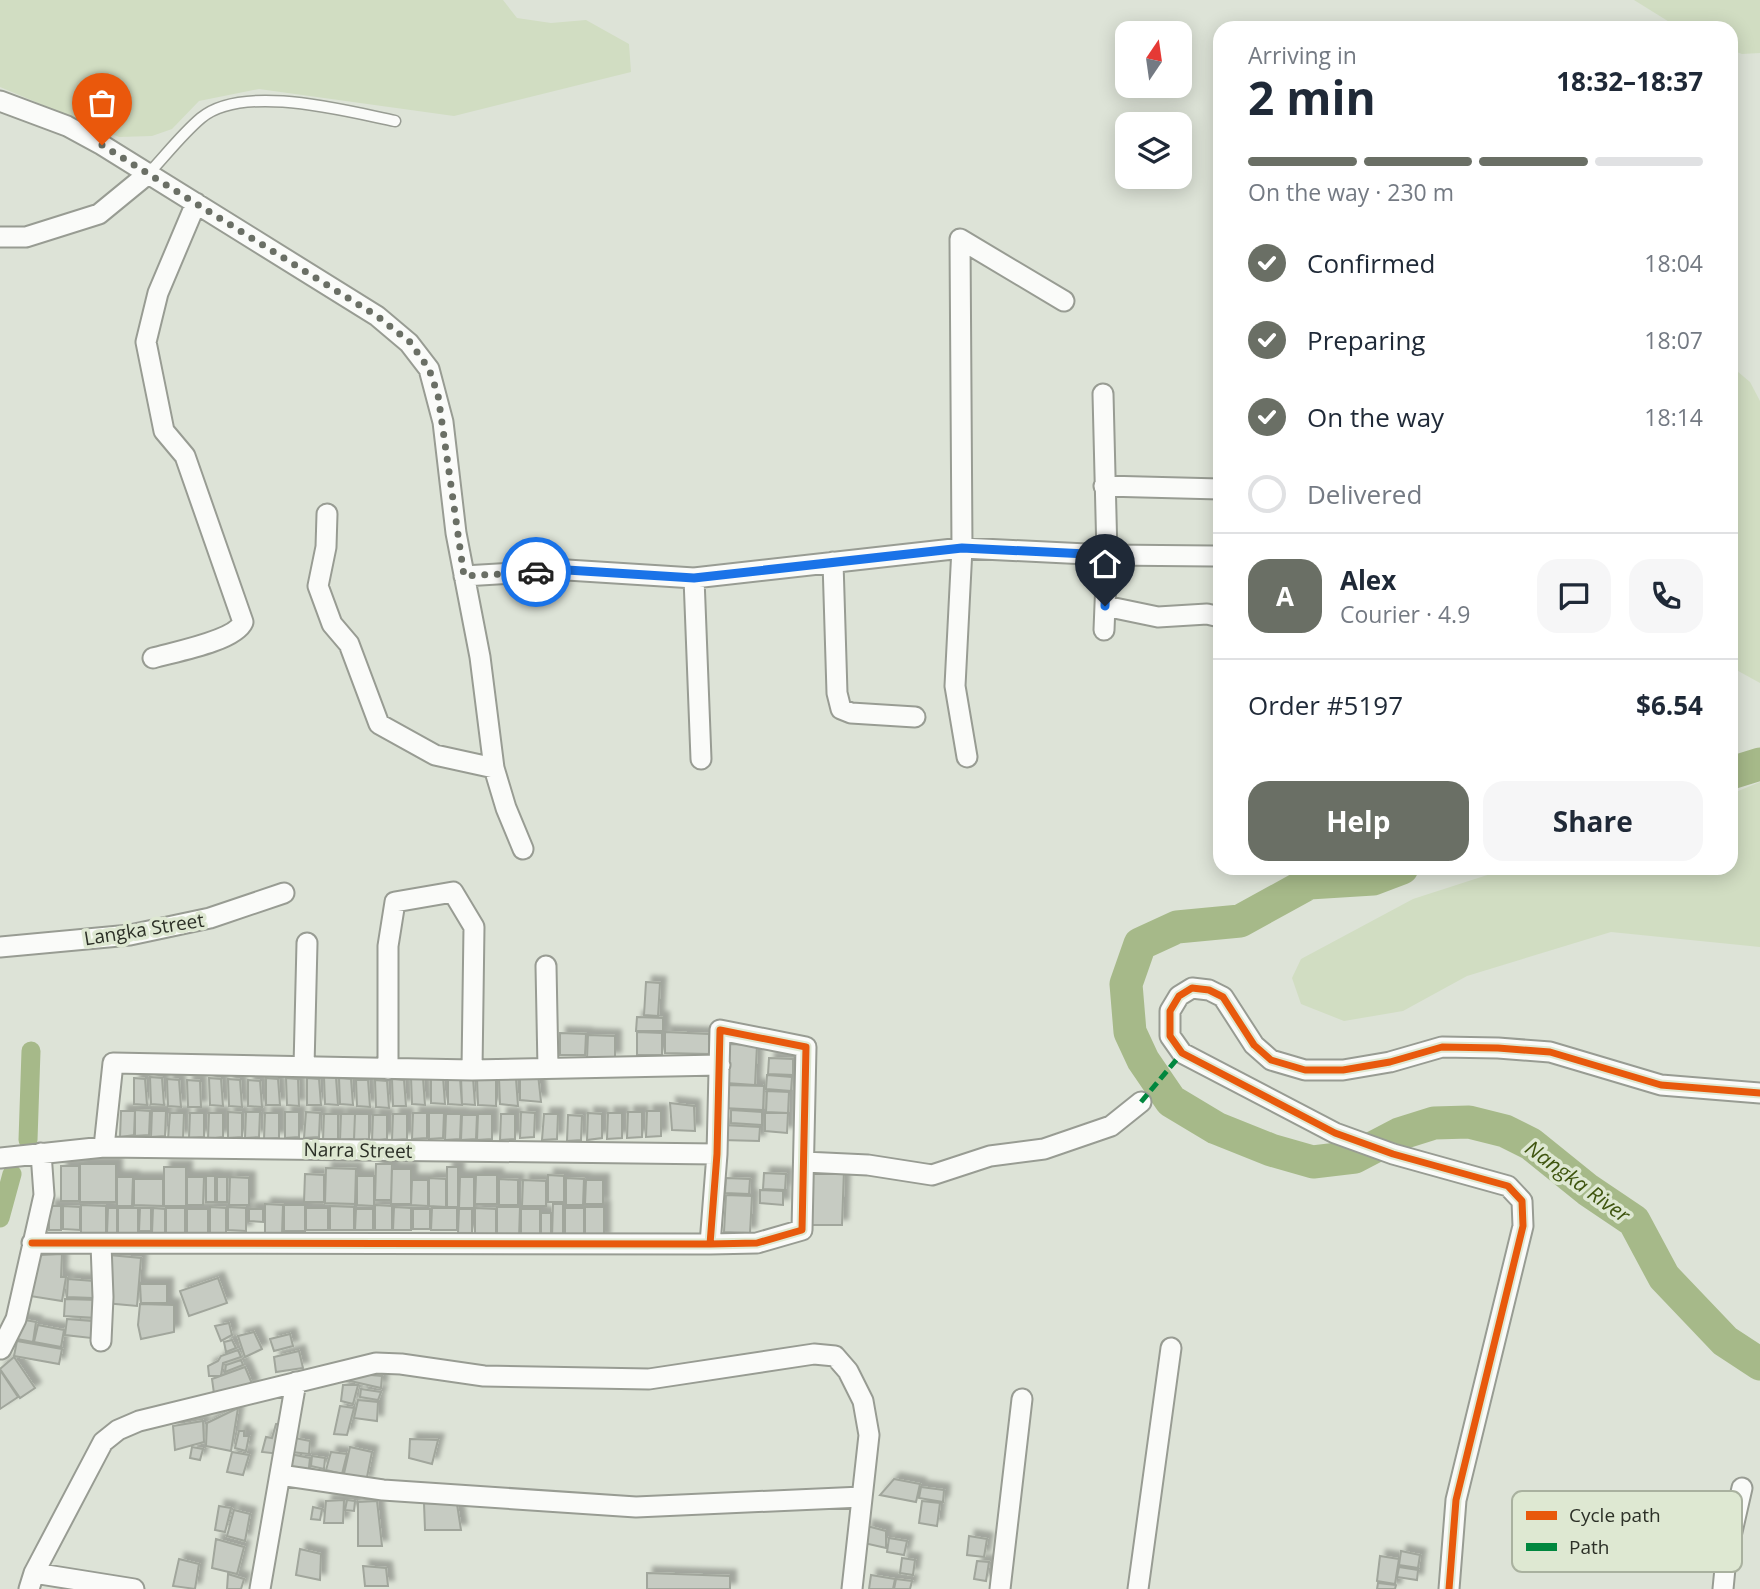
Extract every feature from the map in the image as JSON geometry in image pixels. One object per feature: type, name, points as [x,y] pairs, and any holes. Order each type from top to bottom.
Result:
[{"type":"street","points":[[0,101],[66,126],[149,173],[377,316],[410,342],[429,369],[443,422],[464,576],[480,657],[494,768],[506,808],[523,849]]},
{"type":"street","points":[[0,237],[26,237],[99,214],[149,173]]},
{"type":"street","points":[[153,658],[229,636],[240,629],[243,622],[185,456],[164,431],[146,342],[158,293],[196,203]]},
{"type":"street","points":[[967,757],[954,686],[962,548],[960,239],[1064,301]]},
{"type":"street","points":[[1103,394],[1107,555],[1104,630]]},
{"type":"street","points":[[1104,486],[1213,489]]},
{"type":"street","points":[[327,514],[326,547],[318,586],[332,624],[349,644],[379,724],[435,755],[494,768]]},
{"type":"street","points":[[464,576],[567,570],[694,578],[962,548],[1107,555],[1213,556]]},
{"type":"street","points":[[833,562],[837,694],[841,709],[915,717]]},
{"type":"street","points":[[694,578],[701,759]]},
{"type":"street","points":[[1105,606],[1158,617],[1213,615]]},
{"type":"street","name":"Langka Street","points":[[0,947],[130,935],[210,918],[284,892]]},
{"type":"street","points":[[388,1069],[388,946],[396,902],[453,892],[474,927],[472,1070]]},
{"type":"street","points":[[304,1067],[307,943]]},
{"type":"street","points":[[546,966],[548,1068]]},
{"type":"street","points":[[1449,1589],[1456,1500],[1525,1213],[1522,1200],[1508,1186],[1393,1154],[1335,1133],[1182,1053],[1170,1036],[1170,1011],[1179,996],[1192,988],[1209,990],[1223,997],[1271,1060],[1305,1070],[1343,1070],[1390,1062],[1442,1047],[1498,1048],[1550,1052],[1661,1086],[1760,1093]]},
{"type":"street","points":[[32,1243],[710,1244],[757,1243],[802,1230],[806,1047],[720,1030],[717,1154],[710,1244]]},
{"type":"street","points":[[104,1147],[113,1063],[472,1070],[720,1065]]},
{"type":"street","points":[[804,1162],[868,1166],[932,1175],[989,1156],[1044,1149],[1111,1126],[1141,1102]]},
{"type":"street","name":"Narra Street","points":[[0,1158],[104,1147],[717,1154]]},
{"type":"street","points":[[1,1349],[16,1319],[44,1195],[41,1153]]},
{"type":"street","points":[[101,1244],[101,1341]]},
{"type":"street","points":[[1138,1589],[1171,1348]]},
{"type":"street","points":[[134,1589],[31,1581],[103,1442],[118,1430],[139,1421],[376,1363],[401,1363],[484,1376],[649,1379],[791,1355],[835,1356],[848,1371],[863,1401],[869,1435],[852,1589]]},
{"type":"street","points":[[260,1589],[296,1382]]},
{"type":"street","points":[[1000,1589],[1022,1399]]},
{"type":"street","points":[[279,1475],[383,1490],[636,1507],[862,1497]]},
{"type":"lane","points":[[149,173],[202,116],[247,100],[316,105],[395,121]]},
{"type":"green space","points":[[0,0],[503,0],[517,18],[551,23],[586,20],[629,44],[631,72],[454,116],[259,89],[199,101],[172,129],[152,136],[119,137],[0,87]]},
{"type":"green space","points":[[1634,0],[1760,0],[1760,53],[1738,53],[1738,21],[1668,21]]},
{"type":"green space","points":[[1738,372],[1750,382],[1760,401],[1760,683],[1738,671]]},
{"type":"green space","points":[[1760,782],[1760,947],[1611,932],[1467,976],[1403,1011],[1344,1021],[1301,1004],[1292,978],[1301,959],[1413,899],[1487,875],[1738,875],[1738,791]]},
{"type":"building","points":[[646,982],[660,983],[658,1016],[644,1015]]},
{"type":"building","points":[[637,1017],[663,1018],[663,1031],[636,1031]]},
{"type":"building","points":[[637,1032],[662,1033],[662,1055],[637,1055]]},
{"type":"building","points":[[665,1032],[709,1034],[709,1054],[665,1053]]},
{"type":"building","points":[[560,1033],[586,1034],[585,1055],[560,1055]]},
{"type":"building","points":[[588,1035],[615,1036],[615,1058],[587,1058]]},
{"type":"building","points":[[728,1044],[757,1045],[755,1085],[726,1083]]},
{"type":"building","points":[[769,1058],[793,1059],[793,1075],[768,1074]]},
{"type":"building","points":[[520,1074],[538,1074],[541,1102],[520,1100]]},
{"type":"building","points":[[767,1075],[792,1077],[791,1091],[766,1089]]},
{"type":"building","points":[[431,1076],[443,1077],[445,1104],[431,1103]]},
{"type":"building","points":[[150,1077],[162,1078],[164,1105],[151,1104]]},
{"type":"building","points":[[324,1077],[336,1078],[338,1105],[325,1104]]},
{"type":"building","points":[[411,1077],[423,1078],[425,1105],[412,1104]]},
{"type":"building","points":[[448,1077],[460,1078],[462,1105],[448,1104]]},
{"type":"building","points":[[461,1077],[473,1078],[475,1105],[462,1104]]},
{"type":"building","points":[[134,1078],[145,1079],[147,1105],[134,1104]]},
{"type":"building","points":[[209,1078],[221,1079],[223,1106],[210,1105]]},
{"type":"building","points":[[266,1078],[278,1079],[280,1105],[266,1105]]},
{"type":"building","points":[[286,1078],[298,1079],[299,1106],[287,1105]]},
{"type":"building","points":[[307,1078],[319,1079],[321,1105],[307,1105]]},
{"type":"building","points":[[339,1078],[351,1079],[353,1105],[340,1104]]},
{"type":"building","points":[[477,1078],[496,1080],[496,1106],[478,1105]]},
{"type":"building","points":[[499,1078],[516,1079],[518,1106],[500,1104]]},
{"type":"building","points":[[167,1079],[179,1080],[181,1107],[168,1106]]},
{"type":"building","points":[[228,1079],[240,1080],[242,1107],[229,1106]]},
{"type":"building","points":[[392,1079],[404,1080],[406,1106],[393,1106]]},
{"type":"building","points":[[187,1080],[200,1081],[201,1107],[188,1107]]},
{"type":"building","points":[[248,1080],[260,1081],[262,1107],[248,1106]]},
{"type":"building","points":[[356,1080],[368,1080],[370,1107],[357,1106]]},
{"type":"building","points":[[375,1080],[387,1081],[389,1108],[376,1107]]},
{"type":"building","points":[[724,1085],[764,1086],[763,1110],[723,1108]]},
{"type":"building","points":[[767,1091],[789,1092],[788,1113],[766,1112]]},
{"type":"building","points":[[670,1103],[694,1106],[695,1131],[672,1130]]},
{"type":"building","points":[[135,1110],[150,1111],[149,1135],[134,1136]]},
{"type":"building","points":[[731,1110],[762,1112],[762,1125],[731,1123]]},
{"type":"building","points":[[121,1111],[135,1111],[135,1135],[120,1137]]},
{"type":"building","points":[[152,1111],[166,1111],[165,1136],[151,1137]]},
{"type":"building","points":[[647,1111],[661,1111],[661,1136],[646,1137]]},
{"type":"building","points":[[228,1112],[242,1113],[242,1137],[228,1138]]},
{"type":"building","points":[[246,1112],[260,1112],[259,1137],[245,1138]]},
{"type":"building","points":[[285,1112],[299,1112],[299,1137],[285,1138]]},
{"type":"building","points":[[306,1112],[320,1113],[319,1137],[304,1138]]},
{"type":"building","points":[[521,1112],[535,1113],[534,1137],[520,1138]]},
{"type":"building","points":[[628,1112],[642,1112],[642,1137],[627,1138]]},
{"type":"building","points":[[170,1113],[184,1113],[183,1138],[168,1139]]},
{"type":"building","points":[[190,1113],[204,1113],[204,1137],[189,1138]]},
{"type":"building","points":[[209,1113],[223,1113],[223,1137],[208,1139]]},
{"type":"building","points":[[265,1113],[279,1113],[279,1138],[264,1139]]},
{"type":"building","points":[[413,1113],[427,1113],[427,1138],[412,1139]]},
{"type":"building","points":[[429,1113],[444,1113],[443,1138],[429,1139]]},
{"type":"building","points":[[588,1113],[602,1114],[602,1138],[587,1140]]},
{"type":"building","points":[[608,1113],[622,1113],[622,1138],[607,1139]]},
{"type":"building","points":[[765,1113],[788,1113],[787,1133],[765,1131]]},
{"type":"building","points":[[324,1114],[338,1114],[338,1139],[323,1140]]},
{"type":"building","points":[[341,1114],[355,1114],[354,1139],[340,1140]]},
{"type":"building","points":[[355,1114],[369,1114],[369,1139],[354,1140]]},
{"type":"building","points":[[393,1114],[407,1114],[407,1139],[392,1140]]},
{"type":"building","points":[[446,1114],[461,1114],[460,1139],[445,1140]]},
{"type":"building","points":[[478,1114],[492,1114],[492,1139],[477,1140]]},
{"type":"building","points":[[501,1114],[515,1114],[515,1139],[500,1140]]},
{"type":"building","points":[[544,1114],[558,1114],[557,1139],[542,1140]]},
{"type":"building","points":[[373,1115],[387,1115],[387,1139],[372,1141]]},
{"type":"building","points":[[462,1115],[477,1115],[476,1139],[461,1140]]},
{"type":"building","points":[[568,1115],[582,1116],[581,1140],[567,1141]]},
{"type":"building","points":[[723,1125],[760,1127],[759,1141],[722,1140]]},
{"type":"building","points":[[80,1164],[116,1164],[116,1202],[80,1202]]},
{"type":"building","points":[[376,1164],[392,1164],[391,1200],[375,1200]]},
{"type":"building","points":[[61,1166],[79,1166],[79,1201],[61,1201]]},
{"type":"building","points":[[164,1167],[186,1167],[186,1206],[164,1206]]},
{"type":"building","points":[[447,1167],[458,1167],[458,1207],[447,1207]]},
{"type":"building","points":[[326,1168],[356,1169],[355,1204],[325,1203]]},
{"type":"building","points":[[392,1169],[411,1169],[411,1204],[391,1204]]},
{"type":"building","points":[[810,1169],[844,1170],[842,1225],[809,1225]]},
{"type":"building","points":[[764,1173],[786,1174],[785,1190],[763,1189]]},
{"type":"building","points":[[305,1174],[324,1175],[324,1202],[304,1202]]},
{"type":"building","points":[[476,1175],[497,1175],[497,1204],[475,1204]]},
{"type":"building","points":[[548,1175],[564,1176],[564,1202],[548,1202]]},
{"type":"building","points":[[206,1176],[215,1176],[215,1202],[206,1202]]},
{"type":"building","points":[[357,1176],[374,1176],[374,1206],[357,1205]]},
{"type":"building","points":[[117,1177],[133,1177],[132,1206],[117,1206]]},
{"type":"building","points":[[187,1177],[204,1177],[203,1205],[187,1205]]},
{"type":"building","points":[[217,1177],[227,1177],[227,1202],[217,1202]]},
{"type":"building","points":[[230,1177],[249,1178],[249,1205],[229,1205]]},
{"type":"building","points":[[460,1177],[474,1177],[474,1208],[459,1208]]},
{"type":"building","points":[[429,1178],[446,1179],[446,1207],[429,1206]]},
{"type":"building","points":[[566,1178],[584,1179],[583,1205],[566,1205]]},
{"type":"building","points":[[726,1178],[750,1179],[749,1194],[725,1193]]},
{"type":"building","points":[[134,1179],[163,1179],[163,1206],[134,1205]]},
{"type":"building","points":[[499,1179],[518,1180],[518,1205],[499,1205]]},
{"type":"building","points":[[412,1180],[428,1180],[428,1206],[411,1205]]},
{"type":"building","points":[[523,1180],[546,1181],[546,1206],[522,1206]]},
{"type":"building","points":[[586,1180],[603,1180],[603,1204],[585,1204]]},
{"type":"building","points":[[760,1190],[783,1191],[783,1205],[760,1203]]},
{"type":"building","points":[[726,1195],[752,1196],[750,1233],[724,1232]]},
{"type":"building","points":[[265,1204],[283,1205],[282,1234],[265,1234]]},
{"type":"building","points":[[553,1204],[563,1204],[563,1239],[552,1238]]},
{"type":"building","points":[[81,1205],[106,1206],[106,1236],[81,1236]]},
{"type":"building","points":[[284,1205],[305,1205],[305,1231],[284,1231]]},
{"type":"building","points":[[375,1205],[392,1206],[392,1230],[375,1230]]},
{"type":"building","points":[[49,1206],[61,1206],[61,1230],[49,1230]]},
{"type":"building","points":[[63,1206],[80,1207],[80,1230],[63,1229]]},
{"type":"building","points":[[330,1206],[354,1207],[354,1230],[330,1230]]},
{"type":"building","points":[[210,1207],[226,1208],[226,1233],[210,1233]]},
{"type":"building","points":[[228,1207],[246,1208],[246,1231],[228,1230]]},
{"type":"building","points":[[394,1207],[411,1208],[411,1230],[393,1230]]},
{"type":"building","points":[[497,1207],[520,1207],[519,1238],[497,1237]]},
{"type":"building","points":[[585,1207],[604,1207],[604,1240],[585,1239]]},
{"type":"building","points":[[108,1208],[117,1208],[117,1233],[107,1233]]},
{"type":"building","points":[[118,1208],[138,1208],[138,1235],[118,1235]]},
{"type":"building","points":[[140,1208],[151,1208],[151,1231],[139,1231]]},
{"type":"building","points":[[153,1208],[165,1209],[165,1233],[152,1233]]},
{"type":"building","points":[[166,1208],[185,1208],[185,1233],[166,1233]]},
{"type":"building","points":[[306,1208],[328,1208],[328,1230],[306,1230]]},
{"type":"building","points":[[432,1208],[457,1208],[457,1230],[431,1230]]},
{"type":"building","points":[[475,1208],[496,1209],[496,1234],[475,1234]]},
{"type":"building","points":[[565,1208],[584,1208],[584,1235],[565,1235]]},
{"type":"building","points":[[187,1209],[208,1209],[208,1233],[187,1233]]},
{"type":"building","points":[[249,1209],[263,1209],[263,1222],[249,1221]]},
{"type":"building","points":[[356,1209],[373,1209],[373,1230],[355,1230]]},
{"type":"building","points":[[413,1209],[430,1209],[430,1229],[413,1229]]},
{"type":"building","points":[[459,1209],[472,1209],[472,1233],[458,1233]]},
{"type":"building","points":[[521,1209],[540,1209],[540,1238],[521,1237]]},
{"type":"building","points":[[541,1213],[551,1213],[551,1238],[541,1238]]},
{"type":"building","points":[[62,1254],[61,1277],[66,1277],[62,1301],[30,1296],[36,1260],[42,1255]]},
{"type":"building","points":[[109,1255],[141,1258],[137,1306],[105,1303]]},
{"type":"building","points":[[218,1278],[227,1303],[189,1316],[180,1291]]},
{"type":"building","points":[[68,1279],[94,1281],[93,1298],[67,1297]]},
{"type":"building","points":[[140,1284],[167,1284],[167,1303],[141,1303]]},
{"type":"building","points":[[65,1299],[97,1300],[97,1318],[64,1316]]},
{"type":"building","points":[[140,1304],[174,1305],[174,1332],[141,1339],[138,1325]]},
{"type":"building","points":[[20,1319],[36,1322],[33,1342],[17,1339]]},
{"type":"building","points":[[67,1319],[92,1321],[91,1338],[65,1335]]},
{"type":"building","points":[[229,1323],[232,1335],[221,1341],[215,1326]]},
{"type":"building","points":[[38,1325],[64,1330],[61,1347],[34,1342]]},
{"type":"building","points":[[254,1332],[262,1349],[245,1357],[238,1336]]},
{"type":"building","points":[[290,1334],[293,1346],[274,1351],[270,1339]]},
{"type":"building","points":[[232,1340],[236,1348],[226,1352],[224,1342]]},
{"type":"building","points":[[17,1341],[62,1349],[59,1364],[14,1356]]},
{"type":"building","points":[[238,1350],[241,1357],[223,1363],[221,1376],[209,1376],[208,1366],[218,1361],[221,1356]]},
{"type":"building","points":[[299,1351],[303,1368],[276,1372],[274,1357]]},
{"type":"building","points":[[14,1357],[35,1388],[20,1398],[0,1369]]},
{"type":"building","points":[[241,1360],[243,1365],[225,1372],[226,1365]]},
{"type":"building","points":[[245,1367],[253,1386],[215,1401],[212,1379]]},
{"type":"building","points":[[0,1370],[18,1397],[0,1409]]},
{"type":"building","points":[[347,1373],[382,1376],[381,1388],[346,1380]]},
{"type":"building","points":[[343,1385],[358,1385],[353,1404],[341,1401]]},
{"type":"building","points":[[361,1389],[381,1392],[378,1400],[360,1397]]},
{"type":"building","points":[[358,1400],[378,1402],[377,1421],[354,1418]]},
{"type":"building","points":[[340,1406],[354,1408],[347,1435],[334,1434]]},
{"type":"building","points":[[238,1408],[231,1451],[206,1446],[207,1423]]},
{"type":"building","points":[[203,1421],[204,1442],[175,1450],[173,1426]]},
{"type":"building","points":[[276,1424],[284,1424],[280,1454],[262,1452],[266,1437],[272,1438]]},
{"type":"building","points":[[239,1431],[244,1431],[244,1436],[249,1436],[246,1451],[235,1448]]},
{"type":"building","points":[[295,1438],[310,1441],[309,1454],[292,1452]]},
{"type":"building","points":[[410,1439],[438,1440],[432,1464],[409,1458]]},
{"type":"building","points":[[192,1447],[203,1449],[200,1460],[190,1458]]},
{"type":"building","points":[[350,1447],[372,1452],[366,1482],[343,1478]]},
{"type":"building","points":[[232,1452],[249,1455],[243,1475],[227,1472]]},
{"type":"building","points":[[331,1452],[347,1454],[342,1474],[326,1470]]},
{"type":"building","points":[[290,1454],[310,1458],[308,1476],[287,1472]]},
{"type":"building","points":[[312,1456],[325,1458],[324,1469],[311,1466]]},
{"type":"building","points":[[894,1479],[920,1484],[916,1502],[880,1495]]},
{"type":"building","points":[[921,1487],[944,1490],[943,1502],[919,1498]]},
{"type":"building","points":[[344,1500],[343,1523],[324,1523],[326,1501]]},
{"type":"building","points":[[347,1500],[355,1501],[354,1511],[345,1510]]},
{"type":"building","points":[[377,1501],[382,1546],[358,1546],[358,1502]]},
{"type":"building","points":[[922,1501],[940,1503],[937,1526],[919,1523]]},
{"type":"building","points":[[424,1503],[457,1504],[461,1530],[425,1530]]},
{"type":"building","points":[[219,1506],[231,1508],[225,1532],[215,1530]]},
{"type":"building","points":[[313,1507],[322,1509],[320,1520],[311,1519]]},
{"type":"building","points":[[234,1510],[250,1514],[245,1541],[227,1536]]},
{"type":"building","points":[[867,1526],[886,1531],[886,1548],[864,1543]]},
{"type":"building","points":[[969,1536],[987,1539],[984,1557],[967,1555]]},
{"type":"building","points":[[889,1538],[907,1541],[904,1555],[887,1552]]},
{"type":"building","points":[[216,1539],[244,1547],[237,1574],[212,1568]]},
{"type":"building","points":[[300,1549],[321,1554],[320,1580],[296,1575]]},
{"type":"building","points":[[1401,1551],[1420,1555],[1418,1568],[1399,1565]]},
{"type":"building","points":[[1380,1556],[1399,1559],[1395,1584],[1377,1581]]},
{"type":"building","points":[[902,1558],[915,1560],[913,1575],[900,1573]]},
{"type":"building","points":[[179,1559],[199,1564],[195,1589],[173,1586]]},
{"type":"building","points":[[977,1561],[989,1562],[986,1581],[974,1579]]},
{"type":"building","points":[[363,1566],[386,1568],[388,1586],[365,1586]]},
{"type":"building","points":[[1399,1567],[1418,1570],[1417,1580],[1397,1577]]},
{"type":"building","points":[[647,1573],[730,1576],[730,1589],[647,1589]]},
{"type":"building","points":[[228,1574],[244,1579],[241,1589],[227,1589]]},
{"type":"building","points":[[871,1575],[895,1579],[893,1589],[869,1589]]},
{"type":"building","points":[[896,1579],[912,1581],[910,1589],[894,1589]]},
{"type":"building","points":[[1378,1583],[1396,1585],[1395,1589],[1377,1589]]},
{"type":"waterway","name":"Nangka River","points":[[1738,771],[1760,764]]},
{"type":"waterway","name":"Nangka River","points":[[1384,875],[1373,879],[1309,883],[1240,921],[1177,927],[1140,944],[1126,984],[1130,1032],[1143,1060],[1171,1101],[1216,1128],[1271,1150],[1313,1162],[1355,1157],[1399,1134],[1434,1123],[1469,1122],[1505,1131],[1531,1144],[1588,1190],[1634,1221],[1664,1277],[1725,1341],[1760,1364]]},
{"type":"waterway","points":[[28,1140],[31,1051]]},
{"type":"waterway","points":[[0,1218],[12,1174]]},
{"type":"marked path","points":[[1141,1102],[1182,1053]]},
{"type":"cycle path","points":[[1449,1589],[1456,1500],[1523,1226],[1522,1201],[1508,1186],[1393,1154],[1335,1133],[1182,1053],[1170,1036],[1170,1011],[1179,996],[1192,988],[1209,990],[1223,997],[1254,1045],[1271,1060],[1305,1070],[1343,1070],[1390,1062],[1442,1047],[1498,1048],[1550,1052],[1661,1085],[1760,1093]]},
{"type":"cycle path","points":[[32,1243],[710,1244],[757,1243],[802,1230],[806,1047],[720,1030],[717,1154],[710,1244]]},
{"type":"way so far","points":[[102,145],[334,288],[410,342],[429,369],[438,395],[464,576],[536,572]]},
{"type":"route","points":[[536,572],[567,570],[694,578],[962,548],[1107,555],[1105,606]]}]
